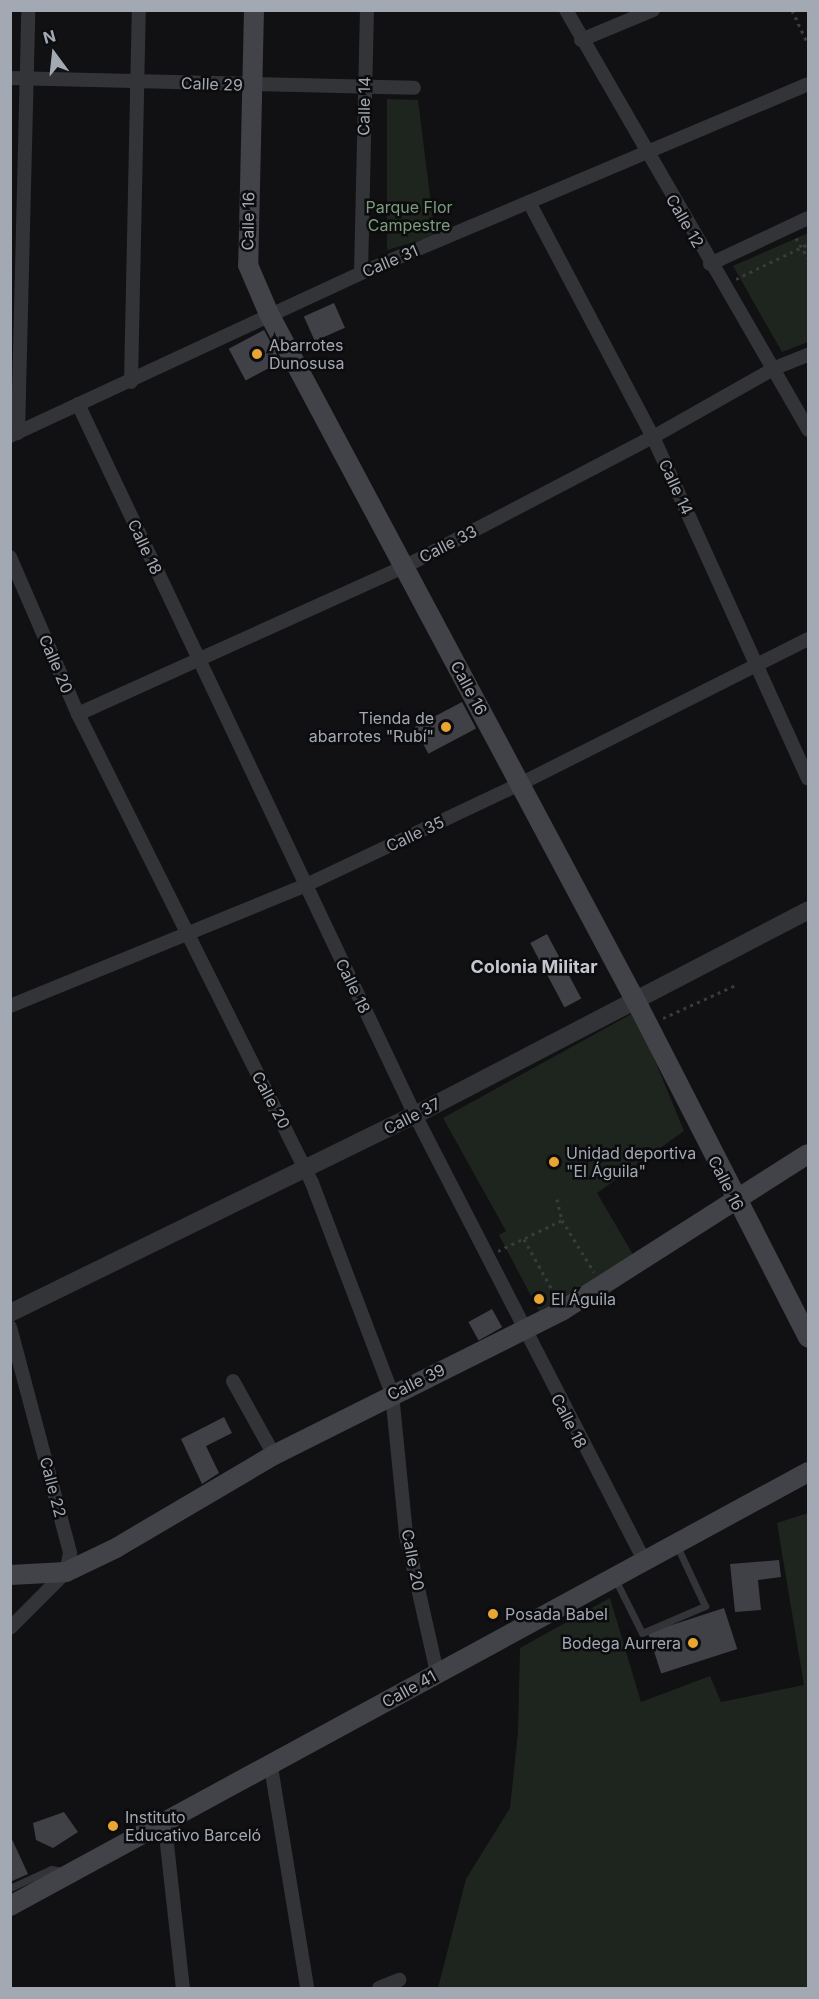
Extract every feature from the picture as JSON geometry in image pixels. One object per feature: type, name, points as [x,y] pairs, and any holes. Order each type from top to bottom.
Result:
[{"type":"main road","name":"Calle 16","points":[[254,10],[247,252],[269,314],[648,1024],[736,1203],[808,1337]]},
{"type":"main road","name":"Calle 39","points":[[10,1575],[66,1572],[117,1548],[274,1455],[564,1310],[736,1203],[808,1154]]},
{"type":"main road","name":"Calle 41","points":[[10,1906],[165,1826],[437,1673],[808,1472]]},
{"type":"street","points":[[14,435],[28,10]]},
{"type":"street","points":[[131,382],[139,10]]},
{"type":"street","name":"Calle 14","points":[[361,273],[367,10]]},
{"type":"street","name":"Calle 12","points":[[567,10],[581,40],[644,152],[775,368],[808,430]]},
{"type":"street","points":[[581,40],[653,10]]},
{"type":"street","name":"Calle 29","points":[[10,78],[364,89],[414,88]]},
{"type":"street","name":"Calle 31","points":[[14,435],[361,273],[808,84]]},
{"type":"street","name":"Calle 14","points":[[529,202],[653,437],[759,662],[808,779]]},
{"type":"street","points":[[710,264],[808,218]]},
{"type":"street","name":"Calle 33","points":[[78,714],[404,567],[653,437],[775,368],[808,355]]},
{"type":"street","name":"Calle 18","points":[[78,404],[304,886],[415,1115],[522,1331],[645,1560]]},
{"type":"street","name":"Calle 20","points":[[10,557],[78,714],[186,935],[304,1167],[392,1394],[406,1535],[437,1673]]},
{"type":"street","name":"Calle 35","points":[[10,1006],[304,886],[520,784],[808,639]]},
{"type":"street","name":"Calle 37","points":[[10,1313],[304,1167],[415,1115],[808,910]]},
{"type":"street","name":"Calle 22","points":[[10,1327],[70,1553],[66,1572]]},
{"type":"street","points":[[233,1381],[274,1455]]},
{"type":"street","points":[[10,1628],[66,1572]]},
{"type":"street","points":[[271,1767],[307,1989]]},
{"type":"street","points":[[165,1826],[183,1989]]},
{"type":"street","points":[[379,1989],[399,1980]]},
{"type":"lane","points":[[614,1576],[642,1633],[705,1606],[675,1543]]},
{"type":"lane","points":[[10,1888],[51,1869],[72,1874]]},
{"type":"path","points":[[792,10],[808,45]]},
{"type":"path","points":[[788,226],[808,258]]},
{"type":"path","points":[[724,285],[808,244]]},
{"type":"path","points":[[648,1024],[738,984]]},
{"type":"path","points":[[557,1199],[562,1220],[603,1287]]},
{"type":"path","points":[[486,1257],[562,1220]]},
{"type":"path","points":[[524,1239],[564,1310]]},
{"type":"green space","name":"Parque Flor Campestre","points":[[387,99],[418,100],[435,236],[387,250]]},
{"type":"green space","points":[[808,233],[808,342],[782,352],[733,266]]},
{"type":"green space","name":"Unidad deportiva \"El Águila\"","points":[[635,1012],[684,1131],[597,1193],[635,1258],[539,1311],[499,1235],[506,1231],[443,1118]]},
{"type":"green space","points":[[808,1513],[808,1988],[438,1988],[466,1879],[510,1808],[518,1732],[520,1648],[610,1598],[641,1702],[710,1676],[721,1702],[804,1685],[777,1523]]},
{"type":"building","points":[[334,303],[345,328],[315,341],[304,316]]},
{"type":"building","name":"Abarrotes Dunosusa","points":[[264,330],[281,362],[246,381],[229,349]]},
{"type":"building","name":"Tienda de abarrotes \"Rubí\"","points":[[462,702],[476,728],[428,754],[414,727]]},
{"type":"building","points":[[547,934],[581,998],[564,1007],[530,943]]},
{"type":"building","points":[[492,1309],[502,1327],[479,1340],[468,1322]]},
{"type":"building","points":[[224,1417],[232,1433],[206,1446],[219,1473],[202,1484],[181,1439]]},
{"type":"building","points":[[779,1560],[781,1577],[758,1580],[761,1610],[735,1612],[730,1564]]},
{"type":"building","name":"Bodega Aurrera","points":[[724,1608],[737,1649],[661,1674],[648,1633]]},
{"type":"building","points":[[64,1812],[78,1832],[53,1848],[36,1840],[33,1823]]},
{"type":"building","points":[[10,1835],[28,1874],[10,1882]]},
{"type":"place","name":"Abarrotes Dunosusa","points":[[257,354]]},
{"type":"place","name":"Tienda de abarrotes \"Rubí\"","points":[[446,727]]},
{"type":"place","name":"Unidad deportiva \"El Águila\"","points":[[554,1162]]},
{"type":"place","name":"El Águila","points":[[539,1299]]},
{"type":"place","name":"Posada Babel","points":[[493,1614]]},
{"type":"place","name":"Bodega Aurrera","points":[[693,1643]]},
{"type":"place","name":"Instituto Educativo Barceló","points":[[113,1826]]},
{"type":"district","name":"Colonia Militar","points":[[534,967]]}]
